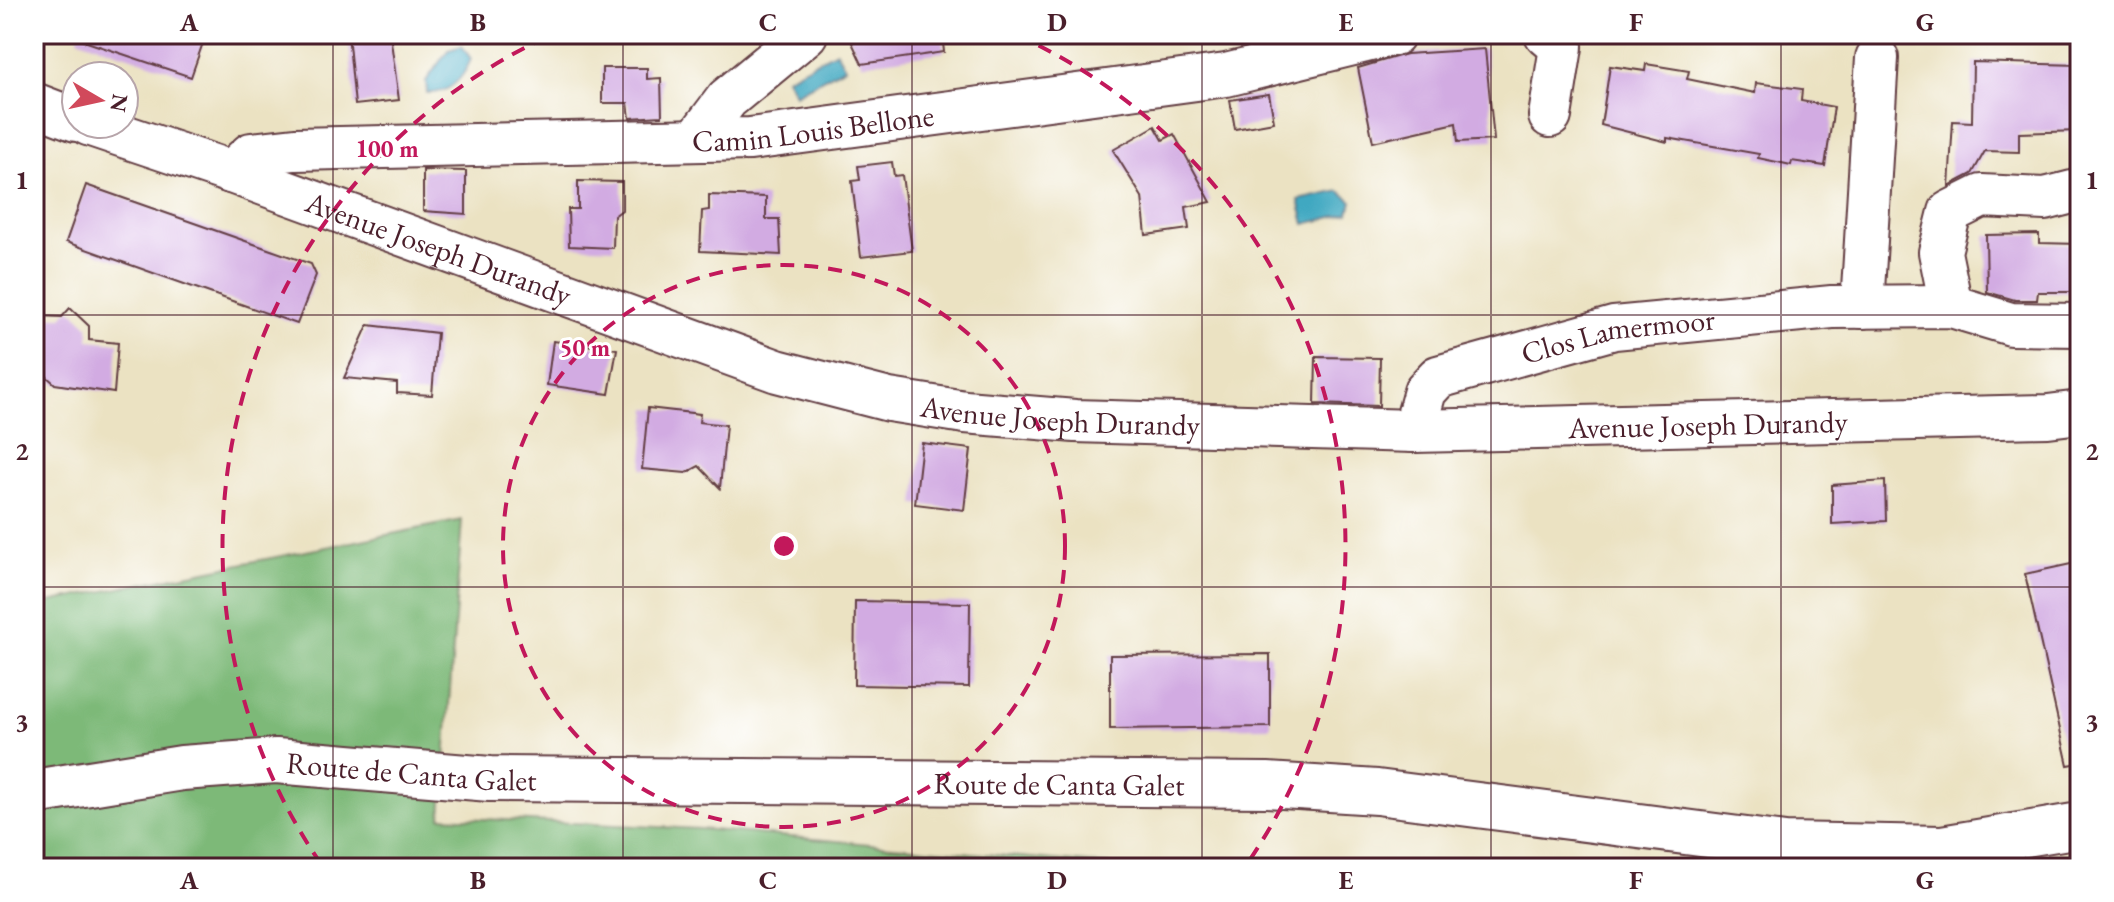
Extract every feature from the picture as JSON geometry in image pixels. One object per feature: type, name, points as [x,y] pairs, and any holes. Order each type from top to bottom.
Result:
[{"type":"main road","name":"Route de Canta Galet","points":[[34,792],[182,768],[276,761],[490,779],[1267,785],[1406,796],[1785,845],[1866,849],[1942,848],[2080,825]]},
{"type":"street","points":[[696,140],[727,99],[806,34]]},
{"type":"street","name":"Camin Louis Bellone","points":[[231,172],[251,154],[295,149],[750,139],[1226,75],[1394,34]]},
{"type":"street","points":[[1546,34],[1561,47],[1550,116]]},
{"type":"street","points":[[1862,307],[1877,58]]},
{"type":"street","points":[[34,104],[60,114]]},
{"type":"street","name":"Avenue Joseph Durandy","points":[[136,140],[777,371],[889,400],[965,412],[1075,421],[1414,431],[2048,416],[2080,412]]},
{"type":"street","points":[[1951,306],[1940,252],[1950,212],[1982,196],[2045,199],[2080,190]]},
{"type":"street","name":"Clos Lamermoor","points":[[1414,431],[1425,391],[1438,377],[1460,368],[1614,328],[1862,307],[1951,306],[2011,324],[2080,325]]},
{"type":"green space","points":[[462,520],[441,817],[701,829],[1143,868],[34,868],[34,605]]},
{"type":"water","points":[[462,46],[471,59],[460,79],[442,91],[427,93],[426,81],[448,50]]},
{"type":"water","points":[[836,51],[845,67],[795,94],[786,78]]},
{"type":"water","points":[[1340,191],[1352,201],[1349,213],[1305,224],[1299,200]]},
{"type":"building","points":[[79,34],[206,34],[191,77],[78,39]]},
{"type":"building","points":[[348,34],[390,34],[399,100],[355,105]]},
{"type":"building","points":[[848,34],[942,34],[944,52],[862,64]]},
{"type":"building","points":[[1485,49],[1494,140],[1458,142],[1456,123],[1373,142],[1358,68],[1406,54]]},
{"type":"building","points":[[1973,62],[2080,65],[2080,131],[2019,133],[2019,152],[1985,151],[1972,174],[1949,186],[1953,121],[1972,122]]},
{"type":"building","points":[[1646,64],[1689,71],[1687,79],[1755,93],[1756,83],[1802,89],[1801,101],[1834,107],[1825,166],[1792,161],[1791,165],[1758,158],[1759,154],[1667,138],[1667,142],[1601,125],[1610,66],[1645,71]]},
{"type":"building","points":[[602,68],[647,68],[647,79],[661,78],[662,116],[630,118],[628,103],[602,103]]},
{"type":"building","points":[[1269,94],[1274,122],[1235,129],[1230,100]]},
{"type":"building","points":[[1155,126],[1163,140],[1174,134],[1211,202],[1186,207],[1189,229],[1146,235],[1142,197],[1113,150]]},
{"type":"building","points":[[892,162],[894,176],[902,175],[912,251],[861,257],[852,181],[860,180],[858,166]]},
{"type":"building","points":[[423,170],[466,171],[466,214],[423,211]]},
{"type":"building","points":[[578,181],[622,182],[622,210],[614,216],[613,248],[569,246],[568,209],[578,209]]},
{"type":"building","points":[[86,185],[311,264],[316,275],[297,324],[66,242]]},
{"type":"building","points":[[709,195],[766,197],[766,219],[779,219],[781,255],[700,251],[702,211],[709,210]]},
{"type":"building","points":[[2039,234],[2039,243],[2080,244],[2080,292],[2038,292],[2037,300],[2015,300],[1987,292],[1986,235]]},
{"type":"building","points":[[70,308],[89,326],[89,340],[118,343],[114,393],[55,384],[34,365],[34,316],[62,317]]},
{"type":"building","points":[[368,325],[437,333],[432,395],[397,393],[397,383],[344,378]]},
{"type":"building","points":[[553,341],[617,349],[609,394],[547,385]]},
{"type":"building","points":[[1316,357],[1380,358],[1379,406],[1315,404]]},
{"type":"building","points":[[648,408],[700,414],[699,422],[726,425],[720,488],[699,466],[686,473],[642,469]]},
{"type":"building","points":[[922,443],[971,449],[964,510],[915,504]]},
{"type":"building","points":[[1885,481],[1886,521],[1832,524],[1832,485]]},
{"type":"building","points":[[2080,562],[2080,763],[2068,765],[2025,574]]},
{"type":"building","points":[[855,601],[970,603],[969,687],[854,685]]},
{"type":"building","points":[[1270,654],[1270,727],[1110,729],[1110,655]]}]
